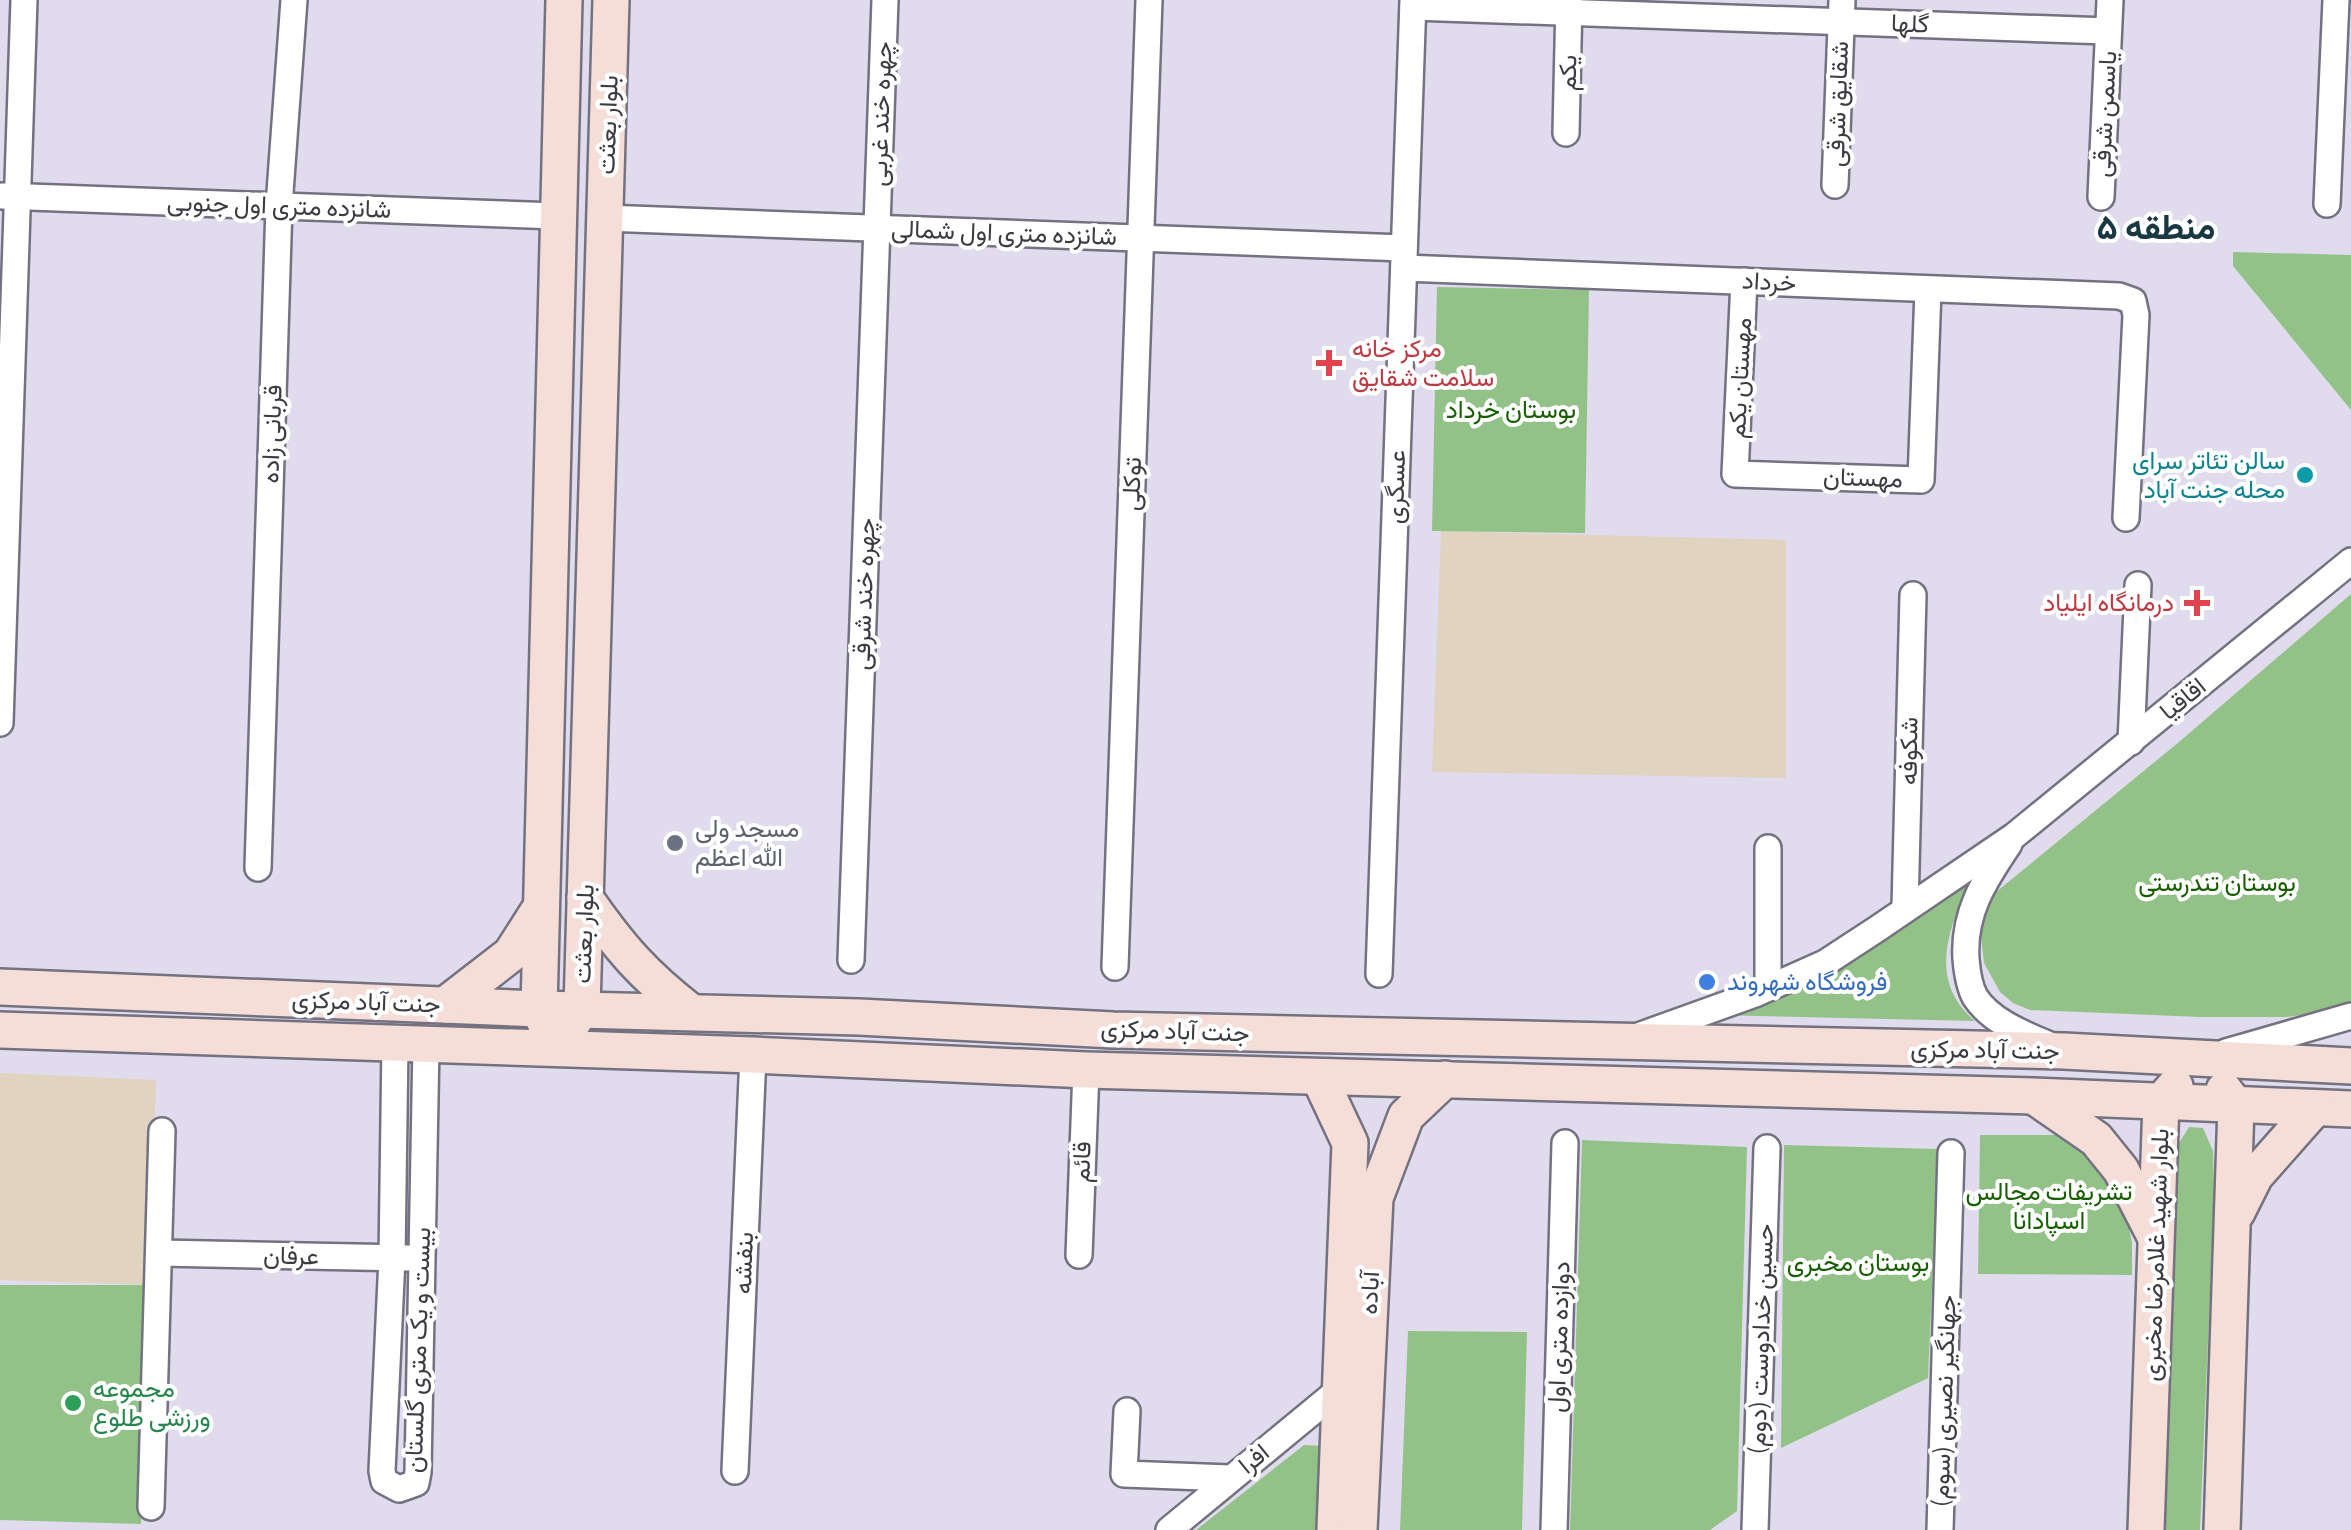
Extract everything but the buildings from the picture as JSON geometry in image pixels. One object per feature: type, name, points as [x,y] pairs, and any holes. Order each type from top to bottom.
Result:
[{"type":"main road","name":"بلوار بعثت","points":[[556,1049],[539,1009],[564,0]]},
{"type":"main road","name":"بلوار بعثت","points":[[556,1049],[582,1008],[612,0]]},
{"type":"main road","points":[[557,216],[605,218]]},
{"type":"main road","points":[[585,898],[647,978],[691,1012]]},
{"type":"main road","points":[[445,1005],[511,954],[542,906]]},
{"type":"main road","name":"جنت آباد مرکزی","points":[[0,987],[1114,1030],[2064,1051],[2351,1066]]},
{"type":"main road","name":"جنت آباد مرکزی","points":[[0,1030],[1086,1070],[2034,1096],[2351,1110]]},
{"type":"main road","points":[[2201,1058],[2236,1106],[2222,1530]]},
{"type":"main road","name":"بلوار شهید غلامرضا مخبری","points":[[2146,1530],[2160,1102],[2201,1058]]},
{"type":"main road","name":"آباده","points":[[1319,1077],[1350,1143],[1335,1530]]},
{"type":"main road","name":"آباده","points":[[1359,1530],[1375,1198],[1406,1116],[1445,1079]]},
{"type":"main road","points":[[2034,1096],[2096,1138],[2136,1194],[2157,1242]]},
{"type":"main road","points":[[2232,1221],[2255,1176],[2316,1108]]},
{"type":"main road","points":[[1349,1164],[1386,1164]]},
{"type":"street","points":[[0,724],[8,196],[24,0]]},
{"type":"street","name":"قربانی زاده","points":[[258,868],[278,206],[294,0]]},
{"type":"street","name":"چهره خند غربی","points":[[877,228],[885,0]]},
{"type":"street","name":"توکلی","points":[[1116,967],[1150,0]]},
{"type":"street","name":"یاسمن شرقی","points":[[2101,197],[2110,0]]},
{"type":"street","points":[[2327,204],[2336,0]]},
{"type":"street","name":"گلها","points":[[1413,4],[1842,11],[2108,31]]},
{"type":"street","name":"عسگری","points":[[1379,974],[1413,4]]},
{"type":"street","name":"یکم","points":[[1566,133],[1569,6]]},
{"type":"street","name":"شقایق شرقی","points":[[1835,185],[1842,11]]},
{"type":"street","name":"شانزده متری اول جنوبی","points":[[8,196],[557,216]]},
{"type":"street","name":"شانزده متری اول شمالی","points":[[605,218],[1141,238],[1404,258]]},
{"type":"street","name":"چهره خند شرقی","points":[[851,960],[877,228]]},
{"type":"street","name":"خرداد","points":[[1404,258],[1744,281],[2119,296],[2134,302],[2136,315],[2126,518]]},
{"type":"street","name":"مهستان یکم","points":[[1735,474],[1744,281]]},
{"type":"street","name":"مهستان","points":[[1735,474],[1921,480],[1928,290]]},
{"type":"street","name":"اقاقیا","points":[[2014,836],[2351,561]]},
{"type":"street","points":[[2131,742],[2138,585]]},
{"type":"street","name":"شکوفه","points":[[1906,907],[1913,594]]},
{"type":"street","points":[[1618,1043],[1824,964],[2014,836]]},
{"type":"street","points":[[2014,836],[1972,906],[1965,941],[1967,972],[1974,996],[1988,1010],[2010,1027],[2064,1051]]},
{"type":"street","points":[[1768,848],[1768,988]]},
{"type":"street","points":[[2201,1058],[2351,1016]]},
{"type":"street","name":"بیست و یک متری گلستان","points":[[410,1044],[422,1258],[418,1472],[416,1482],[399,1489],[384,1481],[382,1471],[392,1258],[410,1044]]},
{"type":"street","name":"بنفشه","points":[[735,1471],[753,1055]]},
{"type":"street","name":"قائم","points":[[1079,1255],[1086,1070]]},
{"type":"street","points":[[152,1507],[162,1131]]},
{"type":"street","name":"دوازده متری اول","points":[[1554,1530],[1565,1143]]},
{"type":"street","name":"حسین خدادوست (دوم)","points":[[1756,1530],[1767,1148]]},
{"type":"street","name":"جهانگیر نصیری (سوم)","points":[[1940,1530],[1951,1153]]},
{"type":"street","name":"عرفان","points":[[160,1253],[422,1258]]},
{"type":"street","name":"افرا","points":[[1169,1530],[1340,1389]]},
{"type":"street","points":[[1127,1411],[1124,1474],[1230,1478]]},
{"type":"shaded area","points":[[1441,531],[1786,540],[1786,778],[1432,772]]},
{"type":"shaded area","points":[[0,1073],[156,1080],[149,1285],[0,1280]]},
{"type":"green space","points":[[2233,252],[2351,255],[2351,410],[2233,266]]},
{"type":"green space","name":"بوستان خرداد","points":[[1437,287],[1589,290],[1585,533],[1432,531]]},
{"type":"green space","name":"بوستان تندرستی","points":[[2351,594],[2351,1002],[2330,1012],[2285,1017],[2200,1017],[2030,1010],[2000,992],[1984,963],[1980,928],[1990,897]]},
{"type":"green space","points":[[1975,868],[1952,928],[1946,967],[1959,1004],[1975,1021],[1717,1015],[1828,975],[1911,923]]},
{"type":"green space","points":[[2189,1127],[2203,1128],[2213,1151],[2200,1530],[2161,1530],[2176,1148]]},
{"type":"green space","name":"تشریفات مجالس اسپادانا","points":[[1980,1135],[2057,1135],[2084,1142],[2124,1201],[2132,1243],[2132,1275],[1978,1274]]},
{"type":"green space","points":[[1582,1140],[1747,1147],[1737,1511],[1710,1530],[1570,1530]]},
{"type":"green space","name":"بوستان مخبری","points":[[1784,1145],[1938,1149],[1928,1378],[1781,1448]]},
{"type":"green space","name":"مجموعه ورزشی طلوع","points":[[0,1285],[149,1285],[141,1524],[0,1520]]},
{"type":"green space","points":[[1408,1331],[1527,1332],[1522,1530],[1400,1530]]},
{"type":"green space","points":[[1304,1445],[1323,1446],[1323,1530],[1196,1530]]},
{"type":"place","name":"مرکز خانه سلامت شقایق","points":[[1329,363]]},
{"type":"place","name":"سالن تئاتر سرای محله جنت آباد","points":[[2305,475]]},
{"type":"place","name":"درمانگاه ایلیاد","points":[[2197,603]]},
{"type":"place","name":"مسجد ولی الله اعظم","points":[[675,843]]},
{"type":"place","name":"فروشگاه شهروند","points":[[1707,982]]},
{"type":"place","name":"مجموعه ورزشی طلوع","points":[[73,1403]]},
{"type":"district","name":"منطقه ۵","points":[[2156,228]]}]
